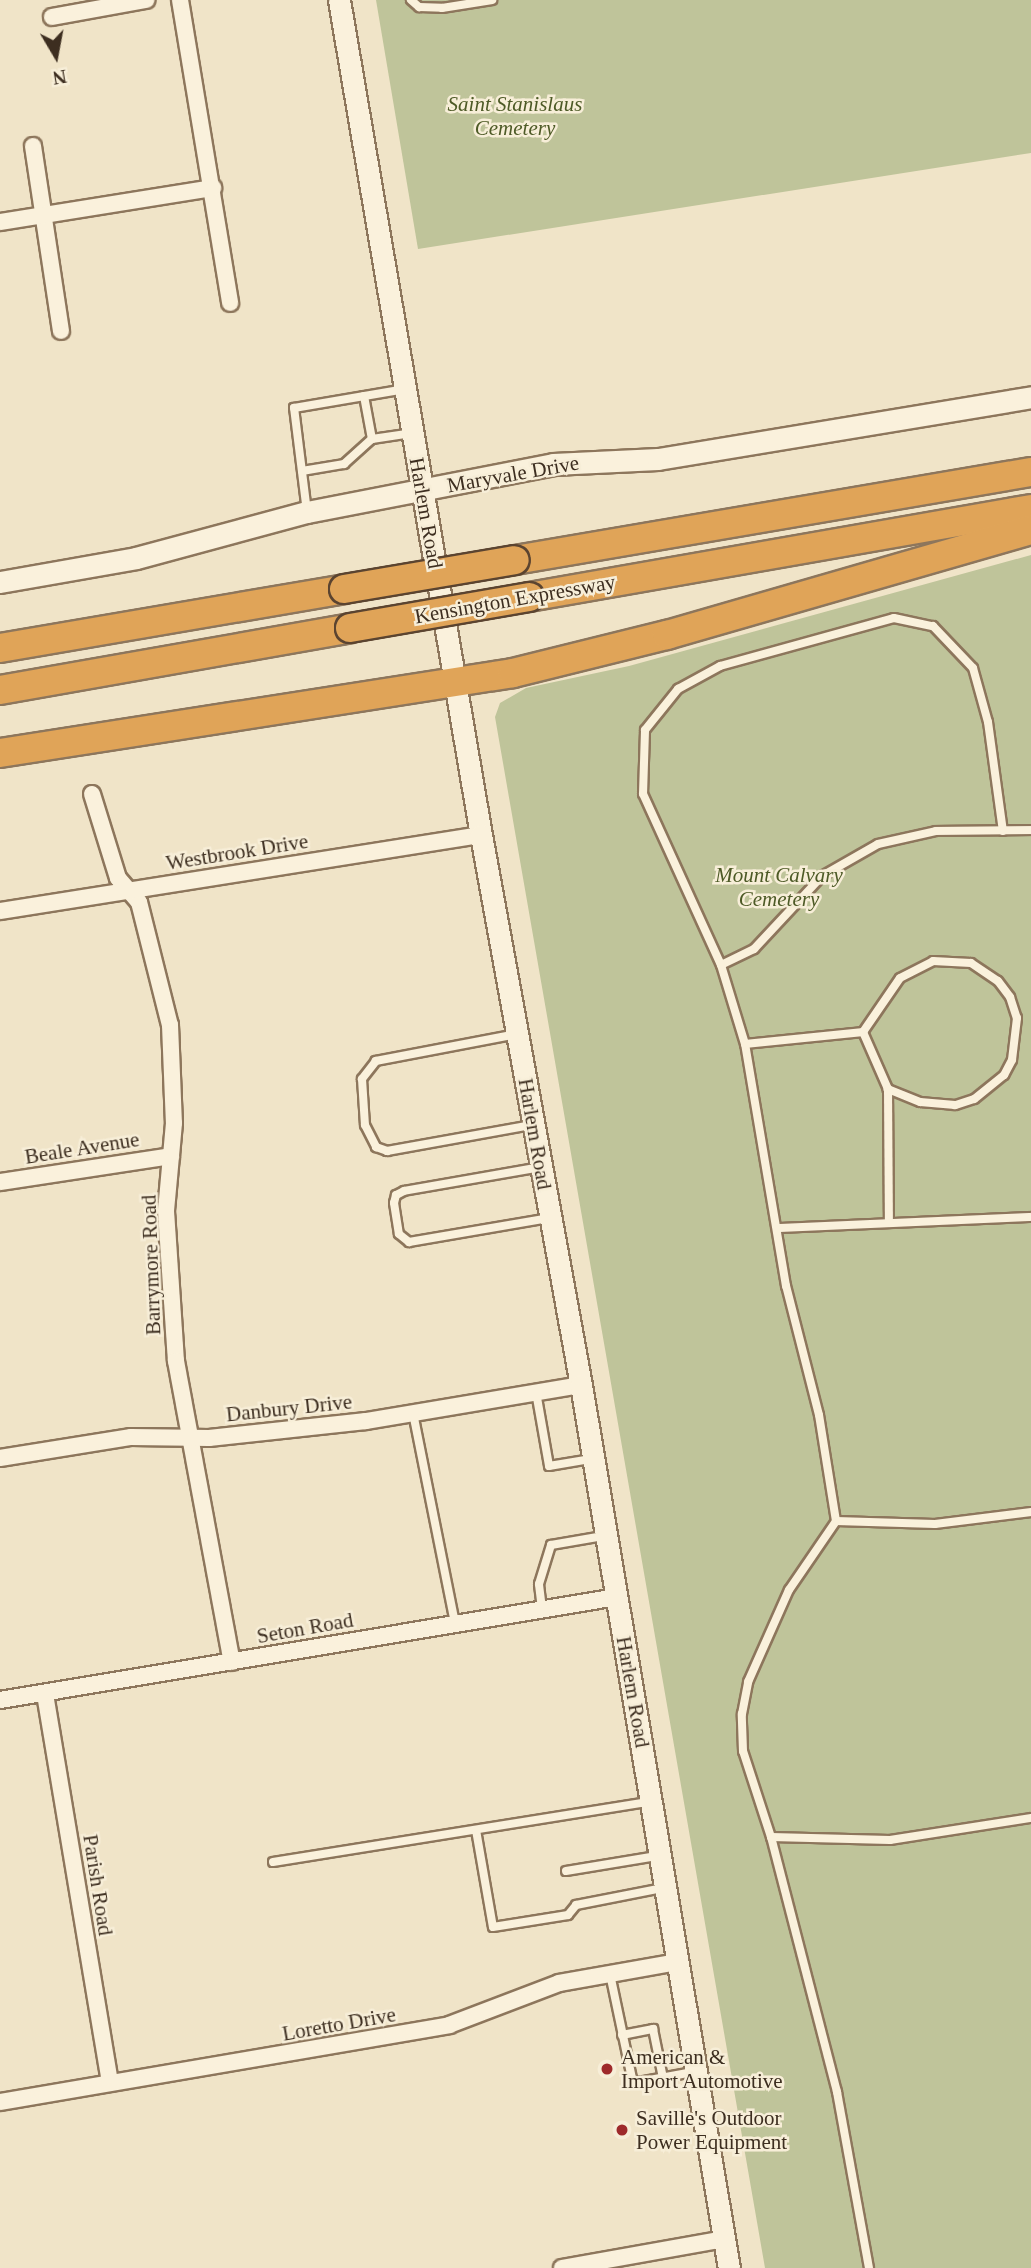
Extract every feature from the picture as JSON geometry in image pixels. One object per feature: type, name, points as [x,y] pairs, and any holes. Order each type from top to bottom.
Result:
[{"type":"highway","name":"Kensington Expressway","points":[[0,648],[1031,472]]},
{"type":"highway","name":"Kensington Expressway","points":[[0,690],[1031,509]]},
{"type":"highway","points":[[0,753],[455,683],[667,635],[1031,530]]},
{"type":"main road","name":"Harlem Road","points":[[339,0],[481,835],[581,1385],[729,2268]]},
{"type":"main road","name":"Maryvale Drive","points":[[0,582],[164,552],[307,512],[553,464],[688,455],[1031,397]]},
{"type":"street","points":[[51,17],[146,0]]},
{"type":"street","points":[[180,0],[230,303]]},
{"type":"street","points":[[33,146],[61,331]]},
{"type":"street","points":[[0,222],[213,188]]},
{"type":"street","name":"Barrymore Road","points":[[92,794],[118,878],[139,902],[170,1026],[174,1074],[166,1211],[176,1361],[233,1662]]},
{"type":"street","name":"Westbrook Drive","points":[[0,911],[481,835]]},
{"type":"street","name":"Beale Avenue","points":[[0,1182],[171,1156]]},
{"type":"street","name":"Danbury Drive","points":[[0,1458],[131,1437],[191,1438],[413,1413],[581,1385]]},
{"type":"street","name":"Seton Road","points":[[0,1700],[617,1597]]},
{"type":"street","name":"Parish Road","points":[[45,1693],[110,2084]]},
{"type":"street","name":"Loretto Drive","points":[[0,2102],[449,2025],[559,1983],[678,1962]]},
{"type":"street","points":[[562,2268],[724,2239]]},
{"type":"lane","points":[[411,0],[419,7],[442,8],[492,0]]},
{"type":"lane","points":[[307,512],[294,408],[405,389]]},
{"type":"lane","points":[[364,396],[372,439]]},
{"type":"lane","points":[[302,471],[344,464],[372,439],[412,433]]},
{"type":"lane","points":[[869,2268],[837,2092],[771,1837],[743,1751],[744,1703],[748,1682],[789,1590],[836,1521],[818,1416],[786,1286],[745,1044],[721,965],[643,794],[645,730],[678,689],[720,666],[894,618],[933,626],[973,668],[988,722],[1003,831]]},
{"type":"lane","points":[[721,965],[754,949],[822,876],[848,857],[878,844],[936,831],[1031,830]]},
{"type":"lane","points":[[745,1044],[863,1032],[900,978],[933,961],[971,963],[998,981],[1010,998],[1017,1018],[1012,1060],[1004,1075],[974,1099],[955,1105],[920,1102],[888,1089]]},
{"type":"lane","points":[[863,1032],[888,1089],[889,1221]]},
{"type":"lane","points":[[517,1034],[376,1061],[362,1079],[365,1125],[376,1147],[387,1151],[534,1124]]},
{"type":"lane","points":[[541,1167],[404,1191],[396,1195],[394,1203],[399,1234],[410,1242],[551,1217]]},
{"type":"lane","points":[[778,1228],[889,1221],[1031,1217]]},
{"type":"lane","points":[[536,1392],[549,1466],[593,1459]]},
{"type":"lane","points":[[413,1413],[455,1625]]},
{"type":"lane","points":[[836,1521],[935,1524],[1031,1512]]},
{"type":"lane","points":[[542,1609],[539,1584],[551,1545],[606,1535]]},
{"type":"lane","points":[[272,1862],[651,1802]]},
{"type":"lane","points":[[771,1837],[890,1840],[1031,1818]]},
{"type":"lane","points":[[476,1830],[493,1927],[568,1915],[576,1905],[666,1888]]},
{"type":"lane","points":[[566,1871],[660,1855]]},
{"type":"lane","points":[[610,1974],[633,2083],[696,2072]]},
{"type":"lane","points":[[622,2035],[653,2029],[663,2078]]},
{"type":"green space","name":"Saint Stanislaus Cemetery","points":[[376,0],[1031,0],[1031,153],[418,249]]},
{"type":"green space","name":"Mount Calvary Cemetery","points":[[1031,555],[1031,2268],[765,2268],[495,717],[500,703],[526,688],[629,666]]},
{"type":"place","name":"American & Import Automotive","points":[[607,2069]]},
{"type":"place","name":"Saville's Outdoor Power Equipment","points":[[622,2130]]}]
